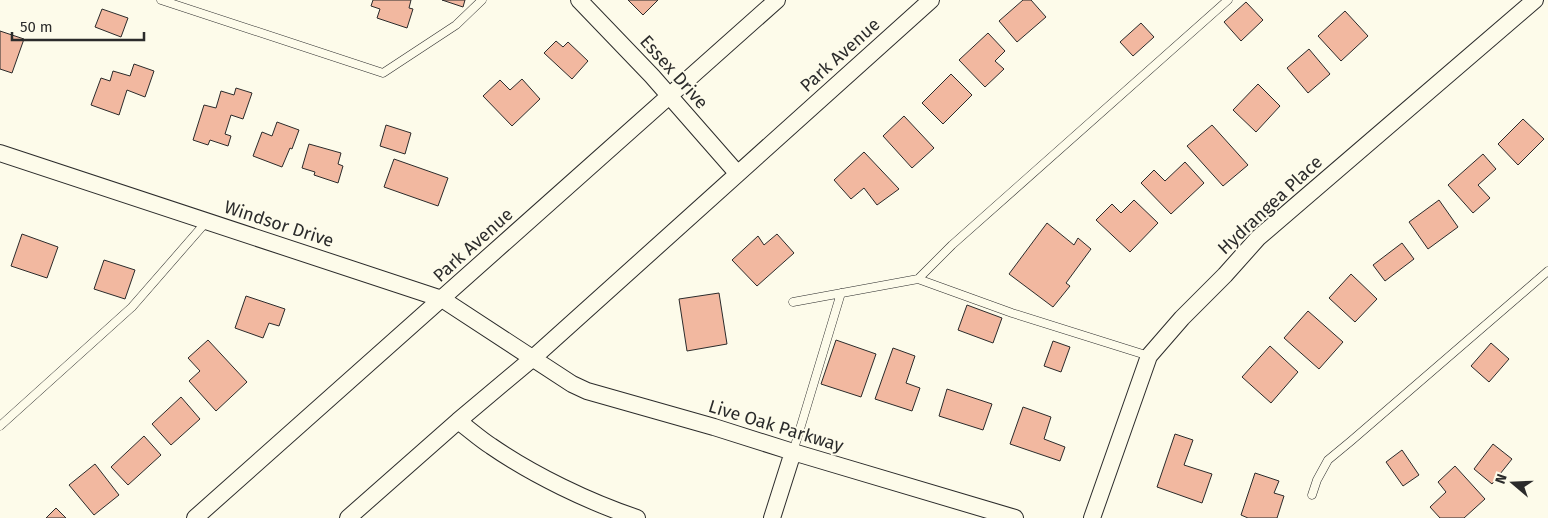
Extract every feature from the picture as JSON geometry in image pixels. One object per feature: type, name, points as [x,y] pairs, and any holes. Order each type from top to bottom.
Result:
[{"type":"street","name":"Essex Drive","points":[[579,0],[670,96],[737,173]]},
{"type":"street","name":"Park Avenue","points":[[195,518],[778,0]]},
{"type":"street","name":"Park Avenue","points":[[348,518],[533,358],[931,0]]},
{"type":"street","name":"Hydrangea Place","points":[[1092,518],[1149,356],[1182,318],[1225,275],[1258,238],[1534,0]]},
{"type":"street","name":"Windsor Drive","points":[[0,153],[442,299],[533,358]]},
{"type":"street","name":"Live Oak Parkway","points":[[533,358],[572,384],[587,391],[714,427],[1015,518]]},
{"type":"street","points":[[458,421],[491,446],[534,472],[590,500],[637,518]]},
{"type":"street","points":[[772,518],[794,452]]},
{"type":"lane","points":[[161,0],[383,73],[456,25],[482,0]]},
{"type":"lane","points":[[918,280],[952,245],[1228,0]]},
{"type":"lane","points":[[0,426],[132,307],[207,221]]},
{"type":"lane","points":[[1312,494],[1328,460],[1548,270]]},
{"type":"lane","points":[[793,302],[918,280],[1012,313],[1149,356]]},
{"type":"lane","points":[[794,452],[841,294]]},
{"type":"building","points":[[373,0],[411,0],[409,8],[413,9],[407,28],[377,18],[380,9],[371,6]]},
{"type":"building","points":[[442,0],[465,0],[463,7]]},
{"type":"building","points":[[628,0],[658,0],[643,15]]},
{"type":"building","points":[[1023,0],[1031,0],[1046,17],[1017,42],[999,21]]},
{"type":"building","points":[[1246,2],[1263,20],[1241,41],[1224,22]]},
{"type":"building","points":[[102,9],[128,18],[121,37],[95,27]]},
{"type":"building","points":[[1345,11],[1368,36],[1341,61],[1318,36]]},
{"type":"building","points":[[1141,23],[1154,37],[1133,56],[1120,42]]},
{"type":"building","points":[[0,31],[24,39],[12,73],[0,69]]},
{"type":"building","points":[[988,33],[1005,51],[995,61],[1004,69],[985,87],[959,60]]},
{"type":"building","points":[[556,41],[563,47],[568,42],[588,61],[572,79],[544,53]]},
{"type":"building","points":[[1309,49],[1330,74],[1308,93],[1287,68]]},
{"type":"building","points":[[134,64],[154,71],[145,97],[127,90],[119,115],[91,105],[101,78],[110,81],[113,71],[130,76]]},
{"type":"building","points":[[951,74],[972,95],[943,124],[922,103]]},
{"type":"building","points":[[522,79],[540,99],[512,126],[483,96],[500,80],[510,90]]},
{"type":"building","points":[[1258,84],[1280,106],[1256,132],[1233,110]]},
{"type":"building","points":[[236,88],[252,93],[243,119],[231,115],[225,134],[231,136],[228,146],[210,140],[208,145],[193,140],[204,105],[216,108],[221,91],[234,95]]},
{"type":"building","points":[[904,116],[934,148],[912,168],[883,136]]},
{"type":"building","points":[[1523,119],[1544,139],[1518,165],[1498,144]]},
{"type":"building","points":[[277,122],[299,130],[292,149],[290,148],[282,167],[253,156],[262,132],[272,136]]},
{"type":"building","points":[[386,125],[411,133],[405,154],[380,146]]},
{"type":"building","points":[[1212,125],[1248,165],[1223,186],[1187,146]]},
{"type":"building","points":[[309,144],[341,153],[338,164],[343,166],[338,183],[314,175],[315,172],[302,168]]},
{"type":"building","points":[[864,152],[899,189],[877,205],[864,188],[851,199],[834,180]]},
{"type":"building","points":[[1483,154],[1496,169],[1478,185],[1490,198],[1473,213],[1448,185]]},
{"type":"building","points":[[394,159],[448,178],[438,206],[384,187]]},
{"type":"building","points":[[1185,162],[1204,183],[1171,214],[1141,183],[1154,170],[1165,181]]},
{"type":"building","points":[[1134,200],[1158,223],[1130,252],[1096,220],[1112,204],[1121,213]]},
{"type":"building","points":[[1439,200],[1458,227],[1428,249],[1409,222]]},
{"type":"building","points":[[1047,223],[1074,245],[1078,238],[1091,249],[1066,283],[1070,286],[1053,307],[1009,274]]},
{"type":"building","points":[[22,234],[58,247],[47,278],[11,266]]},
{"type":"building","points":[[777,234],[794,253],[757,286],[732,260],[758,236],[764,245]]},
{"type":"building","points":[[1402,243],[1414,259],[1385,281],[1373,265]]},
{"type":"building","points":[[104,260],[135,270],[125,299],[94,289]]},
{"type":"building","points":[[1351,274],[1377,299],[1355,322],[1329,298]]},
{"type":"building","points":[[719,293],[727,344],[687,351],[679,299]]},
{"type":"building","points":[[246,296],[285,309],[279,326],[269,323],[263,338],[235,328]]},
{"type":"building","points":[[967,305],[1002,318],[993,343],[958,330]]},
{"type":"building","points":[[1308,311],[1343,342],[1319,369],[1284,338]]},
{"type":"building","points":[[208,340],[247,382],[216,411],[189,381],[200,371],[188,358]]},
{"type":"building","points":[[836,340],[876,354],[861,397],[821,384]]},
{"type":"building","points":[[1053,341],[1070,347],[1061,372],[1044,366]]},
{"type":"building","points":[[1491,343],[1509,359],[1489,382],[1471,366]]},
{"type":"building","points":[[1270,346],[1298,372],[1271,403],[1242,377]]},
{"type":"building","points":[[893,348],[915,356],[906,383],[920,388],[912,411],[875,399]]},
{"type":"building","points":[[947,389],[992,404],[983,430],[939,416]]},
{"type":"building","points":[[181,397],[200,419],[171,445],[152,424]]},
{"type":"building","points":[[1023,407],[1051,417],[1044,439],[1065,447],[1060,461],[1010,444]]},
{"type":"building","points":[[1175,434],[1193,440],[1184,465],[1212,474],[1202,503],[1157,487]]},
{"type":"building","points":[[144,436],[161,455],[128,485],[111,467]]},
{"type":"building","points":[[1493,444],[1512,459],[1492,484],[1474,469]]},
{"type":"building","points":[[1402,450],[1419,475],[1403,486],[1386,462]]},
{"type":"building","points":[[95,464],[119,495],[94,515],[69,485]]},
{"type":"building","points":[[1455,466],[1485,499],[1464,518],[1440,518],[1430,507],[1446,492],[1438,482]]},
{"type":"building","points":[[1255,473],[1279,481],[1274,493],[1284,496],[1277,518],[1248,518],[1241,515]]},
{"type":"building","points":[[56,508],[66,518],[46,518]]}]
